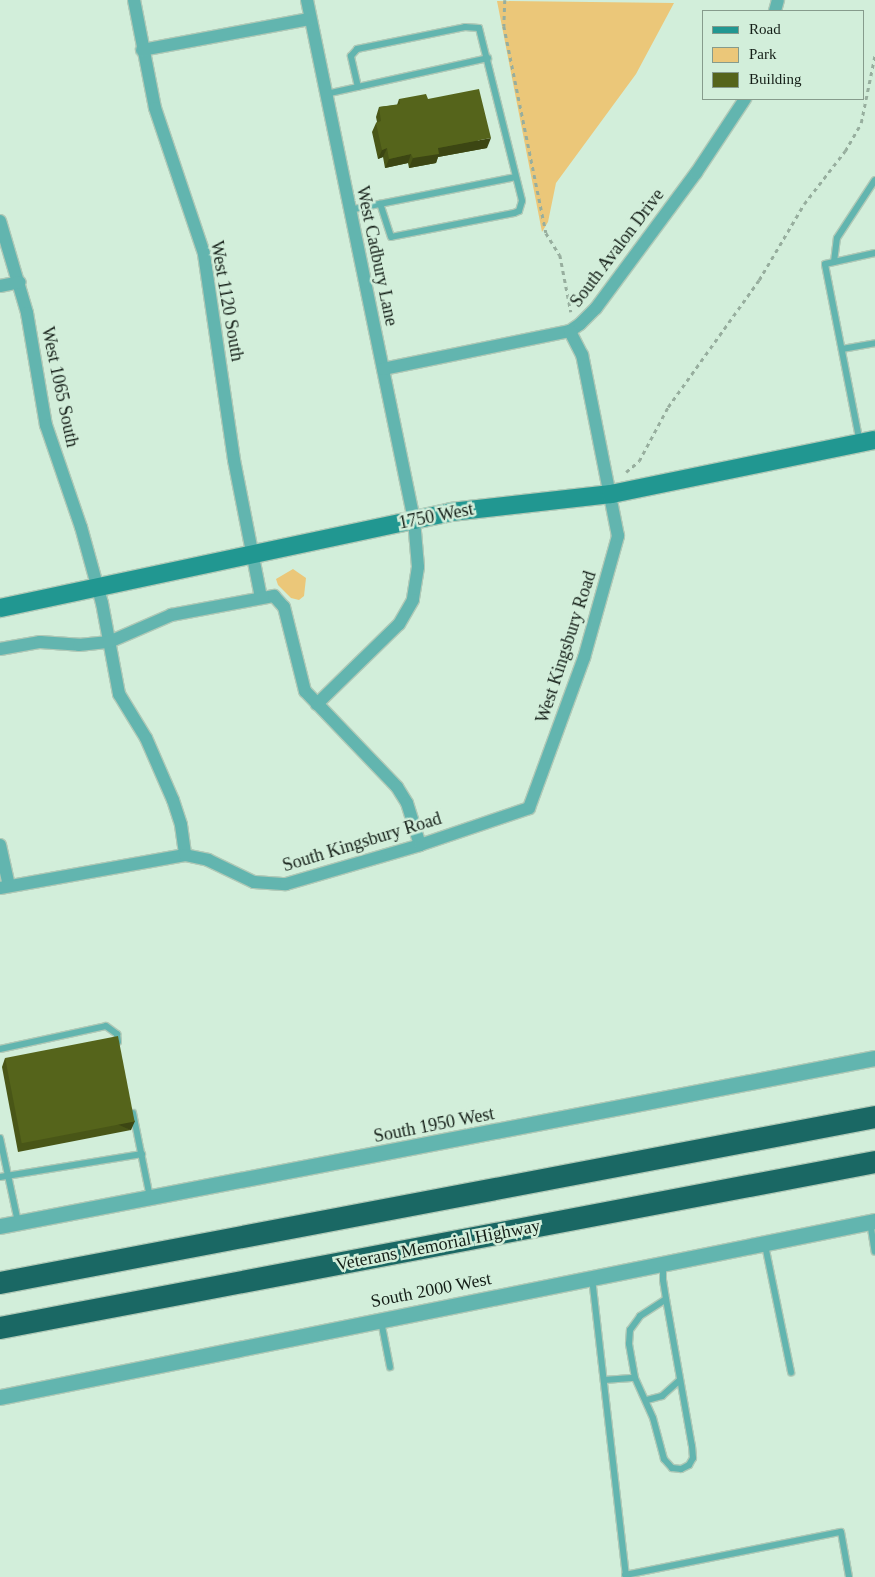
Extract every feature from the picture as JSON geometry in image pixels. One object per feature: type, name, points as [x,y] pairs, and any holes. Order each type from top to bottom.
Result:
[{"type":"highway","points":[[0,1283],[875,1117]]},
{"type":"highway","name":"Veterans Memorial Highway","points":[[0,1328],[875,1162]]},
{"type":"main road","name":"1750 West","points":[[0,608],[414,520],[492,506],[611,494],[868,442]]},
{"type":"street","name":"West 1120 South","points":[[134,0],[142,50],[155,108],[204,254],[234,460],[260,597]]},
{"type":"street","name":"West Cadbury Lane","points":[[306,0],[414,520],[418,567],[413,600],[399,624],[317,704]]},
{"type":"street","points":[[142,50],[310,19]]},
{"type":"street","name":"South Avalon Drive","points":[[383,369],[570,331],[596,308],[725,132],[743,100]]},
{"type":"street","name":"West 1065 South","points":[[0,221],[20,282],[46,425],[81,527],[98,588],[119,694],[146,738],[173,800],[181,825],[185,855]]},
{"type":"street","points":[[0,286],[20,282]]},
{"type":"street","name":"West Kingsbury Road","points":[[529,808],[584,658],[618,536],[582,355],[570,331]]},
{"type":"street","points":[[0,650],[40,642],[79,645],[110,642],[171,615],[260,597],[274,596],[281,602],[300,679],[317,704],[403,795],[420,845]]},
{"type":"street","name":"South Kingsbury Road","points":[[4,887],[185,855],[208,860],[254,882],[275,885],[301,881],[420,845],[529,808]]},
{"type":"street","points":[[0,845],[4,887]]},
{"type":"street","name":"South 1950 West","points":[[0,1226],[875,1058]]},
{"type":"street","name":"South 2000 West","points":[[0,1397],[381,1319],[765,1245],[873,1222]]},
{"type":"lane","points":[[358,87],[352,56],[357,49],[472,26],[482,33],[522,201],[519,211],[394,237],[387,234],[380,204]]},
{"type":"lane","points":[[326,94],[488,58]]},
{"type":"lane","points":[[349,210],[516,177]]},
{"type":"lane","points":[[834,262],[837,238],[875,180]]},
{"type":"lane","points":[[868,442],[842,349],[825,264],[875,253]]},
{"type":"lane","points":[[842,349],[875,343]]},
{"type":"lane","points":[[0,1048],[106,1026],[116,1034],[120,1053]]},
{"type":"lane","points":[[132,1108],[151,1198]]},
{"type":"lane","points":[[0,1138],[18,1223]]},
{"type":"lane","points":[[0,1177],[142,1154]]},
{"type":"lane","points":[[873,1222],[875,1252]]},
{"type":"lane","points":[[765,1245],[791,1372]]},
{"type":"lane","points":[[663,1264],[666,1299],[693,1458],[689,1465],[672,1468],[664,1458],[647,1400],[635,1378],[630,1330],[640,1316],[666,1299]]},
{"type":"lane","points":[[592,1277],[626,1576],[841,1532],[849,1577]]},
{"type":"lane","points":[[381,1319],[390,1368]]},
{"type":"lane","points":[[604,1380],[635,1378]]},
{"type":"lane","points":[[647,1400],[662,1396],[680,1380]]},
{"type":"path","points":[[505,0],[504,26],[546,234],[560,255],[571,312]]},
{"type":"path","points":[[626,472],[650,444],[681,387],[718,341],[759,280],[804,204],[844,151],[861,123],[875,54]]},
{"type":"green space","points":[[497,1],[674,3],[636,74],[556,183],[548,222],[542,232]]},
{"type":"green space","points":[[293,569],[306,578],[304,596],[299,600],[291,598],[278,585],[276,579]]},
{"type":"building","points":[[479,89],[491,138],[438,148],[439,154],[413,158],[411,154],[389,159],[387,148],[382,150],[376,123],[381,121],[379,107],[400,104],[399,99],[426,94],[428,99]]},
{"type":"building","points":[[118,1036],[135,1121],[22,1143],[5,1058]]}]
